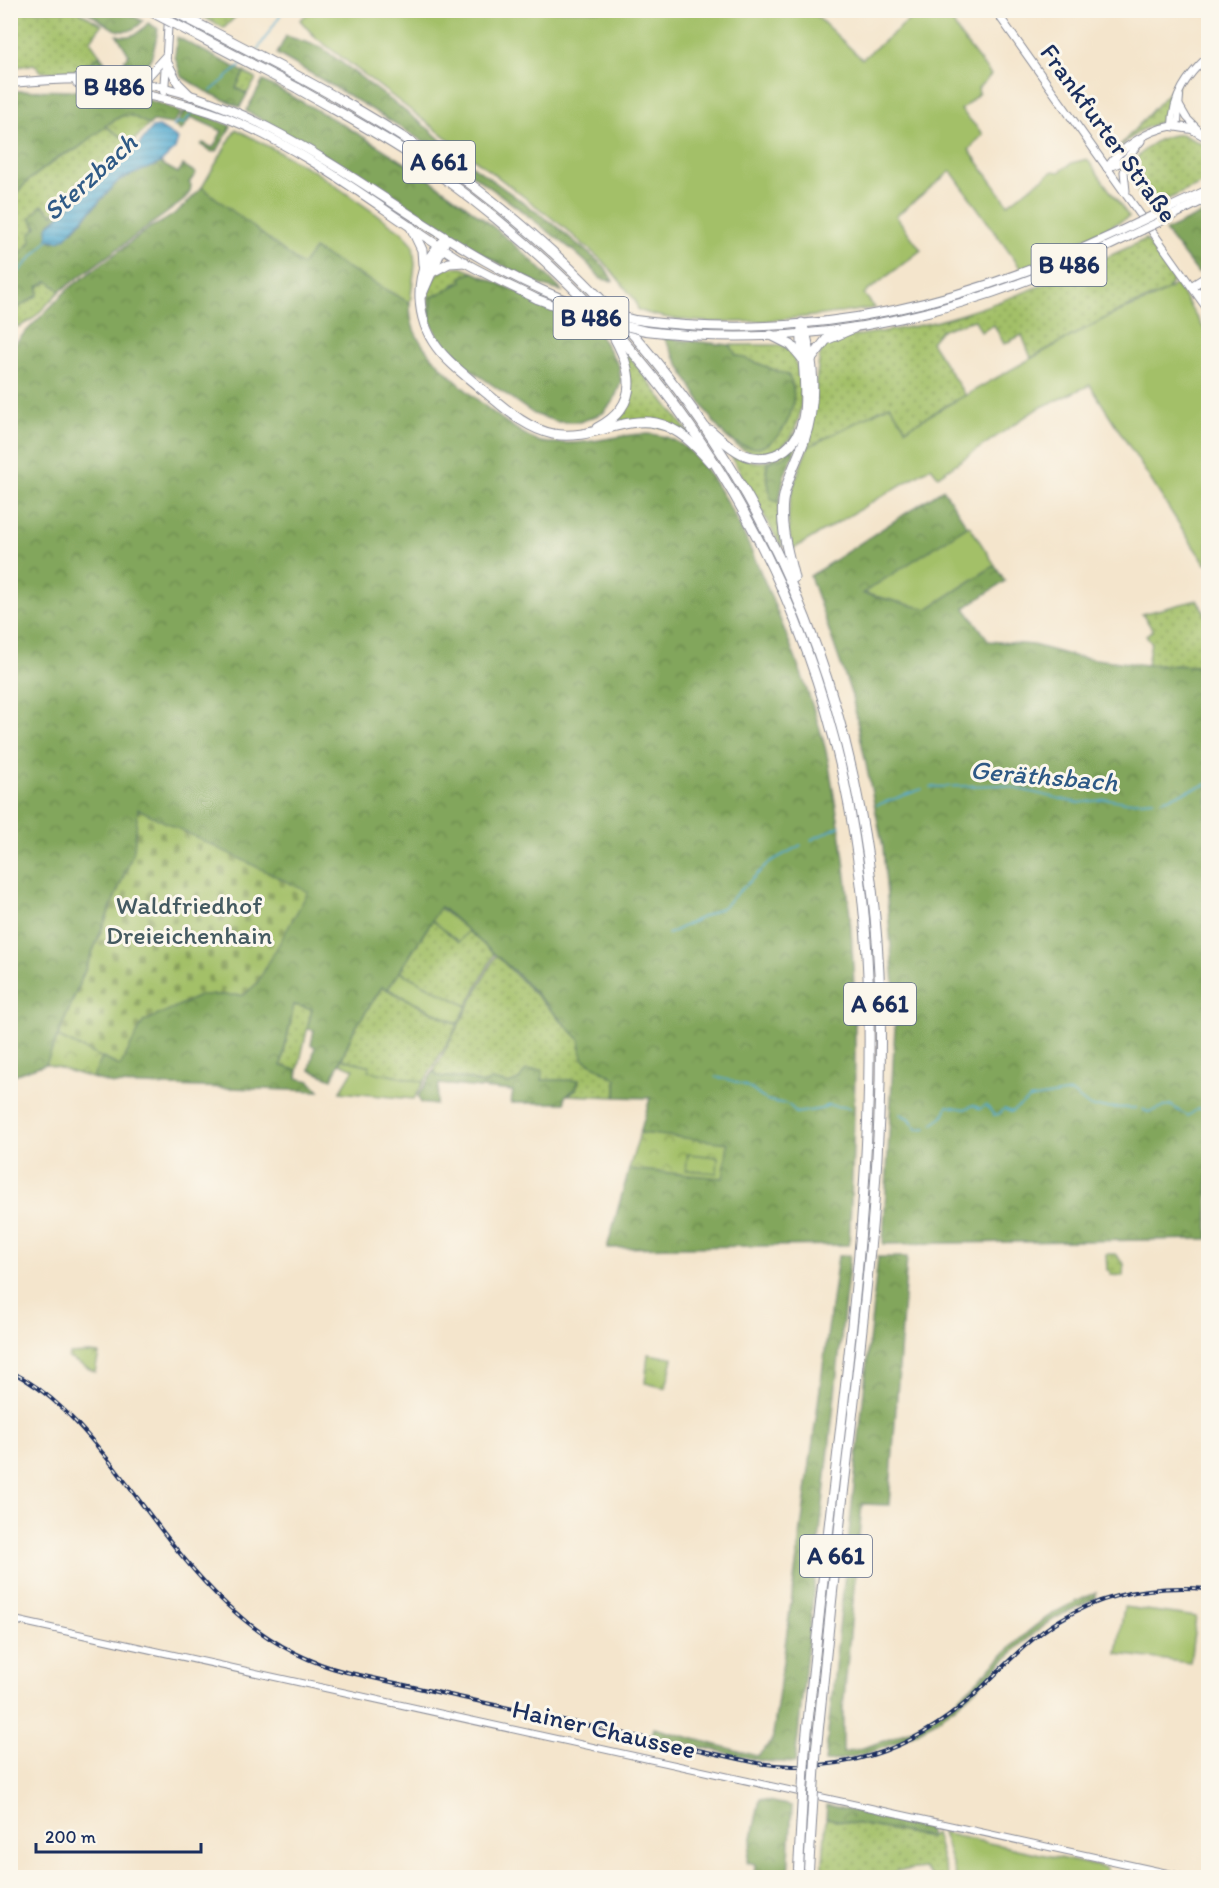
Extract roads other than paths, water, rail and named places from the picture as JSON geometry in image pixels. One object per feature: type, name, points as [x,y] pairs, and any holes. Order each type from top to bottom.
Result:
[{"type":"highway","name":"A 661","points":[[148,10],[297,88],[416,158],[467,195],[555,268],[600,313],[672,398],[727,480],[773,568],[808,653],[838,752],[858,854],[868,977],[868,1133],[858,1263],[805,1751],[798,1878]]},
{"type":"highway","name":"A 661","points":[[170,10],[303,79],[424,151],[523,226],[589,285],[624,321],[702,422],[751,501],[798,595]]},
{"type":"highway","points":[[411,228],[423,250],[420,301],[427,334],[438,350],[458,369],[530,426],[549,433],[578,435],[635,422],[664,426],[685,437],[727,480]]},
{"type":"highway","points":[[423,265],[443,244]]},
{"type":"highway","points":[[420,301],[443,244]]},
{"type":"highway","points":[[434,270],[449,263],[465,262]]},
{"type":"highway","points":[[578,435],[596,429],[614,417],[629,390],[628,364],[600,313]]},
{"type":"highway","points":[[702,422],[740,454],[756,459],[781,452],[795,438],[802,420],[805,386],[802,323]]},
{"type":"highway","points":[[803,333],[813,357],[826,340],[854,328]]},
{"type":"highway","points":[[771,335],[791,345],[802,359]]},
{"type":"highway","name":"A 661","points":[[808,1878],[816,1752],[870,1241],[880,1077],[879,975],[871,880],[849,749],[831,688],[798,595],[787,546],[783,504],[808,423],[813,357]]},
{"type":"main road","points":[[164,93],[170,10]]},
{"type":"main road","name":"Frankfurter Straße","points":[[995,10],[1209,310]]},
{"type":"main road","points":[[134,82],[148,76],[166,58]]},
{"type":"main road","points":[[166,58],[178,83],[192,97]]},
{"type":"main road","name":"B 486","points":[[10,84],[98,78],[134,82],[164,93],[243,126],[290,149],[411,228],[504,273],[539,295],[604,313],[663,324],[716,327],[802,323],[891,312],[967,293],[1048,265],[1139,227]]},
{"type":"main road","name":"B 486","points":[[65,81],[192,97],[245,116],[285,137],[443,244],[465,262],[612,324],[671,334],[771,335],[854,328],[894,321],[994,294],[1055,272],[1209,190]]},
{"type":"main road","points":[[1107,168],[1120,153],[1150,133],[1172,126],[1186,127],[1207,137]]},
{"type":"main road","points":[[1107,168],[1118,166],[1150,133]]},
{"type":"main road","points":[[1096,153],[1110,156],[1120,153]]},
{"type":"main road","points":[[1126,194],[1124,172],[1129,157]]},
{"type":"main road","name":"B 486","points":[[1157,218],[1209,198]]},
{"type":"main road","points":[[1194,205],[1209,203]]},
{"type":"main road","points":[[1192,286],[1209,276]]},
{"type":"main road","points":[[1198,294],[1209,288]]},
{"type":"street","points":[[1172,126],[1181,86],[1209,56]]},
{"type":"street","points":[[1172,126],[1178,121],[1181,86]]},
{"type":"street","points":[[1179,104],[1187,118],[1207,137]]},
{"type":"street","name":"Hainer Chaussee","points":[[10,1619],[1190,1878]]},
{"type":"water","points":[[159,127],[178,139],[175,149],[160,163],[119,180],[65,238],[58,241],[48,239],[47,227],[70,207],[73,199],[138,146],[152,128]]},
{"type":"waterway","name":"Sterzbach","points":[[258,49],[281,14]]},
{"type":"waterway","name":"Sterzbach","points":[[211,91],[244,63]]},
{"type":"waterway","name":"Sterzbach","points":[[173,127],[177,122],[183,124],[194,111]]},
{"type":"waterway","name":"Sterzbach","points":[[10,281],[50,238]]},
{"type":"waterway","points":[[12,281],[14,288]]},
{"type":"waterway","name":"Geräthsbach","points":[[1162,800],[1208,784]]},
{"type":"waterway","name":"Geräthsbach","points":[[930,787],[1001,785],[1078,803],[1109,799],[1125,802],[1154,800]]},
{"type":"waterway","name":"Geräthsbach","points":[[877,805],[922,789]]},
{"type":"waterway","name":"Geräthsbach","points":[[811,840],[840,826]]},
{"type":"waterway","name":"Geräthsbach","points":[[668,934],[723,907],[770,862],[801,845]]},
{"type":"waterway","points":[[716,1077],[744,1085],[764,1099],[783,1103],[796,1113],[821,1109],[828,1105],[850,1108]]},
{"type":"waterway","points":[[933,1124],[943,1117],[947,1106],[965,1109],[973,1105],[980,1109],[986,1105],[994,1115],[1004,1109],[1011,1112],[1029,1099],[1071,1092],[1090,1107],[1136,1108]]},
{"type":"waterway","points":[[1142,1109],[1148,1112],[1170,1105],[1188,1116],[1199,1108],[1208,1111]]},
{"type":"waterway","points":[[900,1114],[910,1119],[917,1129],[927,1128]]},
{"type":"railway","points":[[10,1371],[39,1389],[77,1423],[110,1462],[184,1559],[211,1589],[239,1616],[271,1639],[306,1658],[346,1672],[757,1763],[816,1766],[872,1755],[898,1745],[924,1733],[948,1717],[1035,1637],[1077,1611],[1095,1603],[1131,1593],[1170,1588],[1208,1589]]},
{"type":"park label","name":"Waldfriedhof Dreieichenhain","points":[[189,920]]}]
